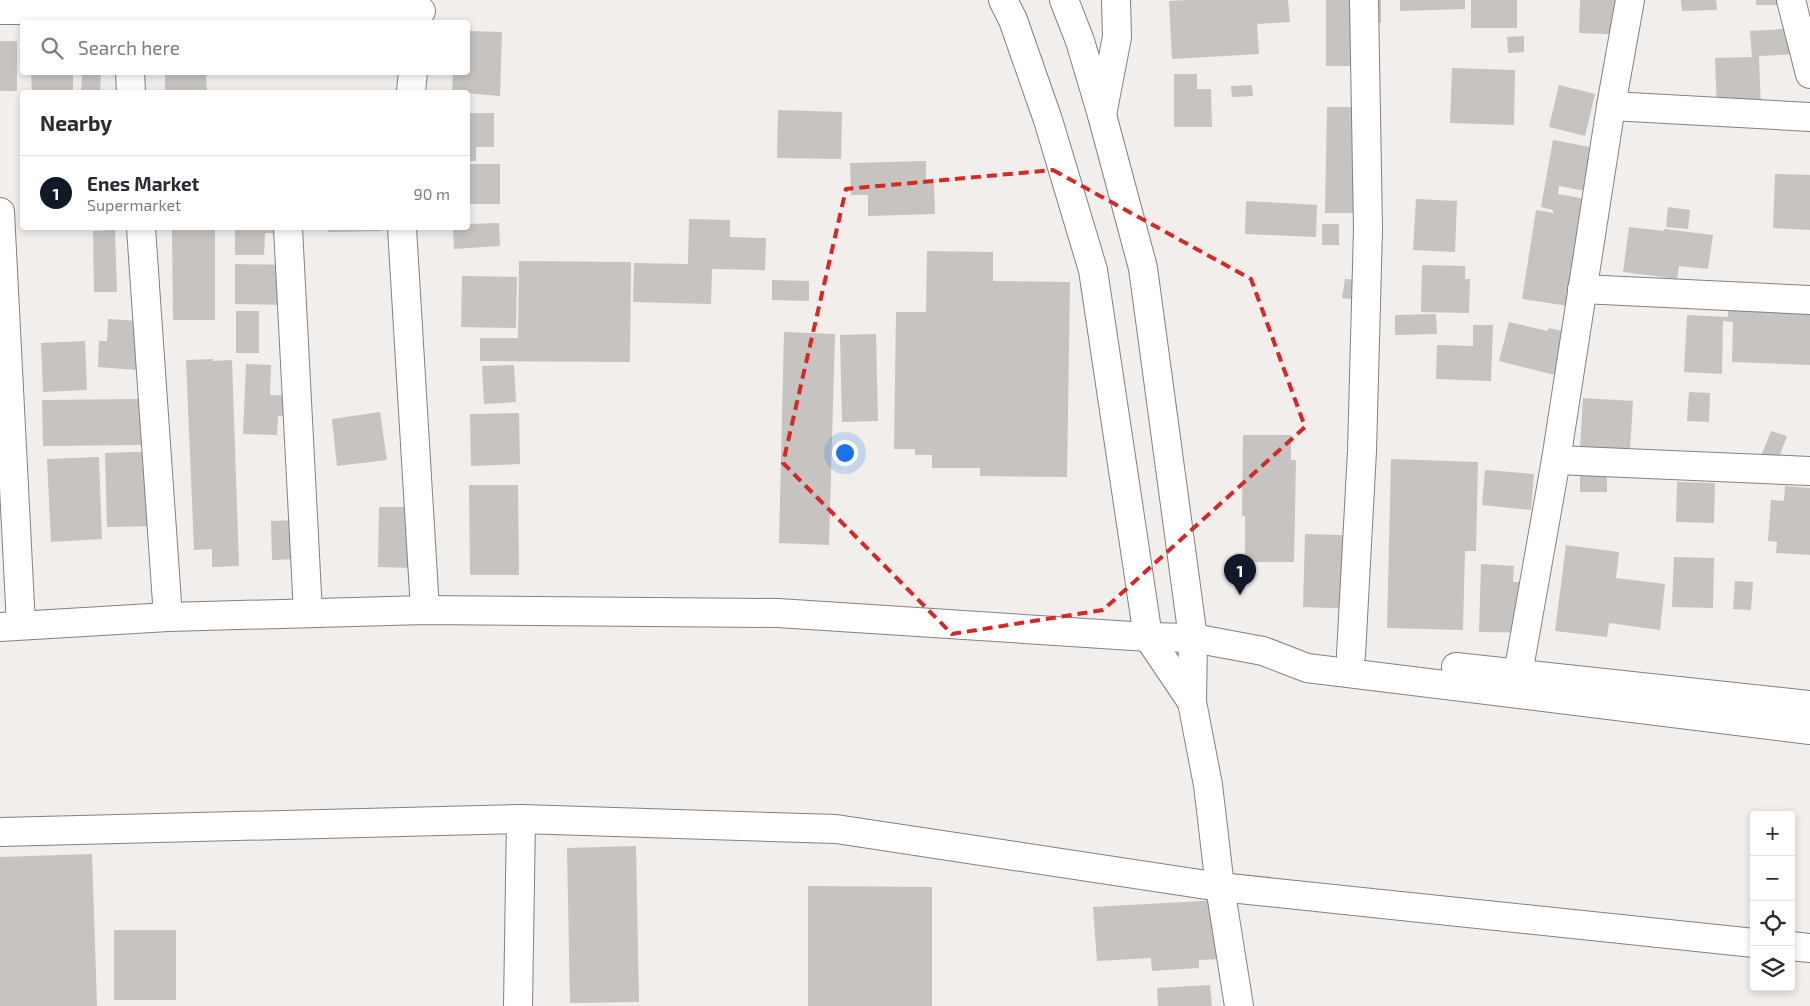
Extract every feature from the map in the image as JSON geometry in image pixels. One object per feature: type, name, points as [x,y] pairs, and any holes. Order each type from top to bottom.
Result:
[{"type":"street","points":[[1003,0],[1013,20],[1048,120],[1093,270],[1148,638],[1192,702]]},
{"type":"street","points":[[1064,0],[1080,41],[1102,115],[1143,268],[1193,638],[1192,702],[1208,786],[1220,887],[1239,1006]]},
{"type":"street","points":[[1102,115],[1117,38],[1116,0]]},
{"type":"street","points":[[1351,655],[1362,451],[1368,229],[1364,0]]},
{"type":"street","points":[[1518,674],[1556,460],[1611,106],[1630,0]]},
{"type":"street","points":[[1791,0],[1810,74]]},
{"type":"street","points":[[0,10],[126,16],[421,11]]},
{"type":"street","points":[[130,75],[131,90]]},
{"type":"street","points":[[410,90],[413,75]]},
{"type":"street","points":[[1611,106],[1810,117]]},
{"type":"street","points":[[8,222],[10,626],[168,617],[425,610],[778,613],[1148,638],[1193,638],[1263,651],[1307,668],[1810,730]]},
{"type":"street","points":[[141,230],[168,617]]},
{"type":"street","points":[[288,230],[308,613]]},
{"type":"street","points":[[402,230],[425,610]]},
{"type":"street","points":[[1582,289],[1810,300]]},
{"type":"street","points":[[1556,460],[1810,471]]},
{"type":"street","points":[[1263,651],[1305,648],[1518,674],[1810,705]]},
{"type":"street","points":[[518,1006],[520,819]]},
{"type":"street","points":[[0,832],[520,819],[836,829],[1220,887],[1750,942]]},
{"type":"street","points":[[1795,946],[1810,948]]},
{"type":"highlighted area","points":[[1053,170],[1251,279],[1305,427],[1103,610],[952,634],[783,463],[846,189]]},
{"type":"building","points":[[1288,0],[1290,22],[1257,24],[1259,54],[1172,59],[1169,1]]},
{"type":"building","points":[[1326,0],[1381,0],[1381,23],[1370,23],[1370,66],[1326,66]]},
{"type":"building","points":[[1400,0],[1465,0],[1465,9],[1400,11]]},
{"type":"building","points":[[1471,0],[1517,0],[1517,28],[1471,28]]},
{"type":"building","points":[[1580,0],[1633,0],[1631,35],[1579,33]]},
{"type":"building","points":[[1681,0],[1716,0],[1717,10],[1682,11]]},
{"type":"building","points":[[1756,0],[1792,0],[1792,5],[1756,5]]},
{"type":"building","points":[[1799,28],[1800,54],[1759,56],[1761,109],[1717,110],[1715,58],[1752,57],[1750,31]]},
{"type":"building","points":[[470,31],[502,32],[500,96],[470,94],[470,90],[452,90],[453,75],[470,75]]},
{"type":"building","points":[[1524,36],[1524,52],[1508,53],[1507,37]]},
{"type":"building","points":[[0,41],[17,41],[17,91],[0,91]]},
{"type":"building","points":[[1452,68],[1515,70],[1514,125],[1450,123]]},
{"type":"building","points":[[1174,74],[1197,74],[1197,89],[1211,89],[1212,127],[1174,127]]},
{"type":"building","points":[[31,75],[73,75],[73,90],[32,90]]},
{"type":"building","points":[[82,75],[101,75],[100,90],[81,90]]},
{"type":"building","points":[[165,75],[206,75],[207,90],[165,90]]},
{"type":"building","points":[[1252,85],[1253,96],[1232,97],[1231,86]]},
{"type":"building","points":[[1559,85],[1595,94],[1585,136],[1549,127]]},
{"type":"building","points":[[1327,107],[1358,107],[1369,213],[1325,213]]},
{"type":"building","points":[[778,110],[842,112],[841,159],[777,158]]},
{"type":"building","points":[[470,113],[494,113],[494,147],[476,147],[476,161],[470,161]]},
{"type":"building","points":[[1553,140],[1616,152],[1608,195],[1559,186],[1558,194],[1592,200],[1575,307],[1522,299],[1536,210],[1553,213],[1553,210],[1541,207]]},
{"type":"building","points":[[926,161],[926,181],[934,181],[935,214],[868,216],[868,195],[851,195],[850,163]]},
{"type":"building","points":[[470,164],[500,164],[500,204],[470,204]]},
{"type":"building","points":[[1775,174],[1810,175],[1810,230],[1773,228]]},
{"type":"building","points":[[1416,199],[1457,201],[1455,252],[1413,250]]},
{"type":"building","points":[[1246,201],[1317,205],[1316,237],[1245,234]]},
{"type":"building","points":[[1668,207],[1690,210],[1688,229],[1666,227]]},
{"type":"building","points":[[689,219],[730,220],[730,237],[766,238],[765,270],[712,269],[711,304],[633,302],[634,263],[688,264]]},
{"type":"building","points":[[499,223],[500,246],[454,249],[453,230],[470,230],[470,224]]},
{"type":"building","points":[[1322,224],[1339,224],[1339,245],[1322,245]]},
{"type":"building","points":[[1629,227],[1713,235],[1708,269],[1679,266],[1677,279],[1623,272]]},
{"type":"building","points":[[115,230],[117,292],[94,292],[93,231]]},
{"type":"building","points":[[172,230],[215,230],[215,320],[173,320]]},
{"type":"building","points":[[235,230],[288,230],[288,233],[265,233],[264,255],[235,255]]},
{"type":"building","points":[[328,230],[383,231],[328,232]]},
{"type":"building","points":[[927,251],[993,252],[993,281],[1070,282],[1067,477],[980,476],[980,468],[932,468],[932,455],[915,455],[915,449],[894,449],[896,312],[926,312]]},
{"type":"building","points":[[519,261],[631,262],[630,362],[480,361],[480,338],[518,338]]},
{"type":"building","points":[[235,264],[290,265],[289,305],[235,304]]},
{"type":"building","points":[[1422,265],[1465,266],[1465,279],[1470,279],[1469,313],[1421,312]]},
{"type":"building","points":[[462,276],[517,277],[516,328],[461,327]]},
{"type":"building","points":[[1345,279],[1360,280],[1358,300],[1342,298]]},
{"type":"building","points":[[772,280],[809,281],[809,301],[772,300]]},
{"type":"building","points":[[1728,305],[1810,310],[1810,365],[1732,362],[1733,322],[1723,321],[1722,374],[1684,372],[1687,315],[1728,317]]},
{"type":"building","points":[[236,311],[259,311],[259,353],[236,353]]},
{"type":"building","points":[[1436,314],[1437,334],[1395,335],[1395,315]]},
{"type":"building","points":[[108,319],[139,321],[137,370],[98,367],[99,341],[107,341]]},
{"type":"building","points":[[1509,322],[1547,331],[1549,328],[1566,332],[1555,375],[1499,361]]},
{"type":"building","points":[[1473,325],[1493,325],[1491,381],[1436,379],[1437,345],[1473,346]]},
{"type":"building","points":[[784,332],[835,334],[829,545],[779,543]]},
{"type":"building","points":[[876,334],[878,421],[842,422],[840,335]]},
{"type":"building","points":[[85,341],[87,390],[43,392],[41,343]]},
{"type":"building","points":[[213,359],[213,361],[232,360],[239,566],[212,567],[212,549],[194,550],[186,360]]},
{"type":"building","points":[[246,364],[271,365],[270,395],[301,396],[300,417],[278,416],[277,435],[243,434]]},
{"type":"building","points":[[514,365],[516,402],[484,404],[482,366]]},
{"type":"building","points":[[1689,392],[1710,393],[1709,422],[1687,421]]},
{"type":"building","points":[[1583,398],[1633,401],[1630,450],[1580,448]]},
{"type":"building","points":[[141,399],[142,445],[43,446],[42,400]]},
{"type":"building","points":[[380,412],[387,460],[337,466],[332,419]]},
{"type":"building","points":[[519,413],[520,464],[471,466],[470,414]]},
{"type":"building","points":[[1771,431],[1787,436],[1777,462],[1761,456]]},
{"type":"building","points":[[1243,435],[1291,435],[1291,460],[1296,460],[1294,562],[1245,562],[1245,516],[1242,516]]},
{"type":"building","points":[[161,451],[163,526],[107,527],[105,453]]},
{"type":"building","points":[[99,457],[102,539],[51,542],[47,459]]},
{"type":"building","points":[[1391,459],[1478,462],[1476,551],[1465,551],[1463,630],[1387,628]]},
{"type":"building","points":[[1485,470],[1534,474],[1531,510],[1482,505]]},
{"type":"building","points":[[1580,472],[1607,473],[1607,492],[1580,492]]},
{"type":"building","points":[[1677,482],[1715,483],[1714,523],[1676,522]]},
{"type":"building","points":[[469,485],[518,485],[519,575],[470,575]]},
{"type":"building","points":[[1785,486],[1810,488],[1810,555],[1776,553],[1777,542],[1768,541],[1771,500],[1784,501]]},
{"type":"building","points":[[379,507],[413,507],[412,568],[378,567]]},
{"type":"building","points":[[299,520],[300,559],[272,560],[271,521]]},
{"type":"building","points":[[1305,534],[1371,536],[1370,577],[1359,576],[1358,609],[1303,607]]},
{"type":"building","points":[[1566,545],[1619,552],[1616,578],[1665,584],[1660,630],[1609,623],[1607,637],[1555,631]]},
{"type":"building","points":[[1674,557],[1714,558],[1713,608],[1672,607]]},
{"type":"building","points":[[1481,564],[1514,566],[1513,582],[1534,583],[1533,633],[1479,632]]},
{"type":"building","points":[[1735,581],[1753,582],[1751,610],[1733,609]]},
{"type":"building","points":[[636,846],[639,1002],[570,1003],[567,848]]},
{"type":"building","points":[[92,854],[97,1006],[0,1006],[0,857]]},
{"type":"building","points":[[808,886],[932,887],[932,1006],[808,1006]]},
{"type":"building","points":[[1220,900],[1223,959],[1199,960],[1199,968],[1152,971],[1151,958],[1097,961],[1093,907]]},
{"type":"building","points":[[114,930],[176,930],[176,1000],[114,1000]]},
{"type":"building","points":[[1210,985],[1212,1006],[1158,1006],[1157,988]]},
{"type":"place","name":"Enes Market","points":[[1240,595]]}]
